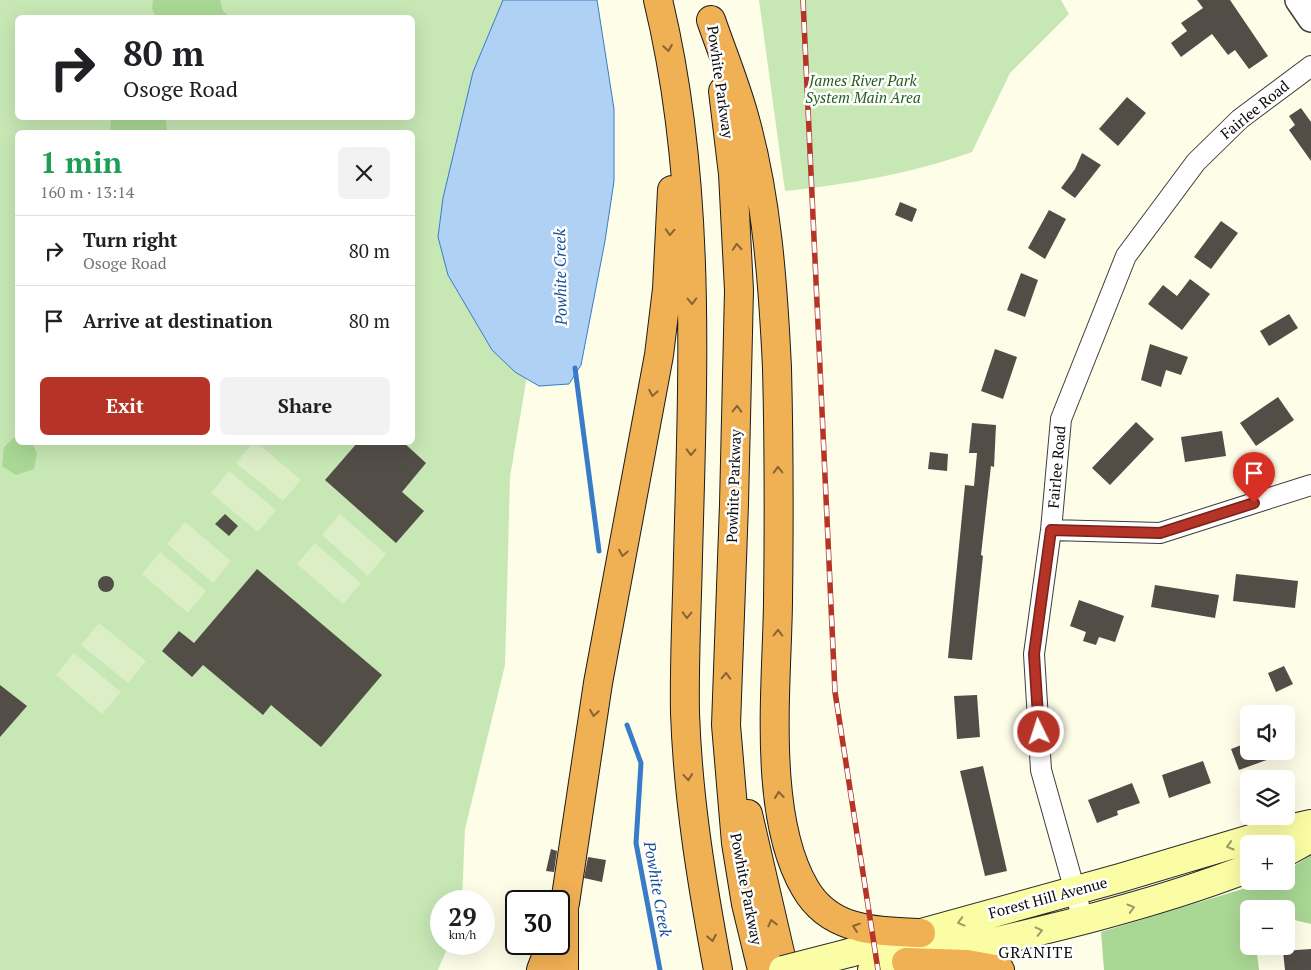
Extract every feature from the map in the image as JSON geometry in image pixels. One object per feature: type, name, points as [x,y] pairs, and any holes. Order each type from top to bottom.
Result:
[{"type":"highway","points":[[658,0],[676,96],[686,177],[692,267],[693,351],[685,710],[687,755],[694,835],[718,970]]},
{"type":"highway","points":[[709,10],[744,116],[765,219],[771,278],[777,409],[776,765],[784,826],[797,871],[810,896],[817,904],[834,916],[859,929],[921,933]]},
{"type":"highway","name":"Powhite Parkway","points":[[709,10],[720,70],[732,174],[739,290],[726,725],[736,843],[746,904],[762,970]]},
{"type":"highway","points":[[565,890],[598,683],[660,355],[667,289],[676,96]]},
{"type":"highway","points":[[726,725],[784,970]]},
{"type":"highway","points":[[541,970],[547,955]]},
{"type":"highway","points":[[563,955],[564,970]]},
{"type":"highway","points":[[906,962],[967,964],[1000,970]]},
{"type":"main road","name":"Forest Hill Avenue","points":[[784,970],[1075,890],[1271,833],[1311,824]]},
{"type":"main road","points":[[1295,847],[1311,838]]},
{"type":"main road","name":"Forest Hill Avenue","points":[[872,970],[1083,920],[1185,892],[1240,871]]},
{"type":"street","points":[[1298,0],[1311,19]]},
{"type":"street","name":"Fairlee Road","points":[[1083,920],[1041,770],[1034,654],[1051,530],[1060,419],[1126,256],[1196,162],[1240,119],[1311,66]]},
{"type":"street","points":[[1051,530],[1160,533],[1311,485]]},
{"type":"green space","points":[[0,0],[551,0],[546,262],[510,477],[505,665],[465,829],[462,890],[430,890],[430,955],[444,955],[438,970],[0,970]]},
{"type":"green space","points":[[153,0],[220,0],[223,11],[228,15],[155,15],[152,9]]},
{"type":"green space","name":"James River Park System Main Area","points":[[759,0],[1061,0],[1069,14],[1010,73],[972,152],[949,160],[879,177],[785,191]]},
{"type":"green space","points":[[111,120],[166,120],[167,130],[110,130]]},
{"type":"green space","points":[[15,437],[15,445],[33,445],[37,453],[34,469],[16,475],[2,466],[4,447]]},
{"type":"green space","points":[[251,445],[259,445],[301,480],[283,501],[236,463]]},
{"type":"green space","points":[[229,471],[276,510],[258,532],[211,493]]},
{"type":"green space","points":[[340,514],[386,554],[368,576],[322,535]]},
{"type":"green space","points":[[185,522],[231,561],[213,583],[167,544]]},
{"type":"green space","points":[[315,543],[361,583],[343,604],[297,564]]},
{"type":"green space","points":[[160,552],[206,591],[188,613],[142,574]]},
{"type":"green space","points":[[99,623],[146,661],[128,683],[81,645]]},
{"type":"green space","points":[[74,653],[121,692],[102,714],[56,675]]},
{"type":"green space","points":[[1311,855],[1311,924],[1295,920],[1295,900],[1240,900],[1240,955],[1257,955],[1259,970],[1104,970],[1101,932],[1240,890],[1295,890],[1295,865]]},
{"type":"water","points":[[503,0],[597,0],[614,109],[614,181],[605,241],[581,365],[569,384],[539,386],[515,372],[492,350],[448,275],[438,237],[443,198],[473,72]]},
{"type":"building","points":[[1197,0],[1230,0],[1268,56],[1249,69],[1235,50],[1228,55],[1212,34],[1181,57],[1171,43],[1187,31],[1181,23],[1203,8]]},
{"type":"building","points":[[1127,97],[1146,113],[1118,146],[1099,129]]},
{"type":"building","points":[[1301,108],[1311,122],[1311,161],[1289,130],[1295,125],[1289,116]]},
{"type":"building","points":[[1082,153],[1101,165],[1075,198],[1061,188],[1075,169]]},
{"type":"building","points":[[900,202],[917,209],[912,222],[895,215]]},
{"type":"building","points":[[1049,210],[1066,219],[1045,259],[1028,248]]},
{"type":"building","points":[[1221,221],[1238,233],[1211,269],[1194,257]]},
{"type":"building","points":[[1021,273],[1038,280],[1025,317],[1007,310]]},
{"type":"building","points":[[1190,279],[1210,294],[1182,330],[1148,304],[1163,285],[1177,296]]},
{"type":"building","points":[[1289,314],[1298,328],[1269,346],[1260,331]]},
{"type":"building","points":[[1150,344],[1188,357],[1181,375],[1166,370],[1161,387],[1141,380]]},
{"type":"building","points":[[995,349],[1017,357],[1003,399],[981,391]]},
{"type":"building","points":[[1278,397],[1294,420],[1256,446],[1240,423]]},
{"type":"building","points":[[1136,422],[1154,439],[1110,485],[1092,468]]},
{"type":"building","points":[[972,423],[996,425],[994,467],[991,466],[972,660],[948,658],[965,485],[974,486],[977,453],[969,453]]},
{"type":"building","points":[[1222,431],[1226,456],[1185,462],[1181,437]]},
{"type":"building","points":[[355,445],[406,445],[426,463],[402,492],[424,511],[396,543],[325,480]]},
{"type":"building","points":[[930,452],[948,454],[947,471],[928,469]]},
{"type":"building","points":[[225,514],[238,526],[229,536],[215,524]]},
{"type":"building","points":[[257,569],[382,675],[321,747],[271,705],[263,715],[203,665],[192,677],[162,651],[179,631],[194,643]]},
{"type":"building","points":[[1236,574],[1298,581],[1295,608],[1233,601]]},
{"type":"building","points":[[106,576],[114,584],[106,592],[98,584]]},
{"type":"building","points":[[1155,585],[1219,595],[1215,618],[1151,607]]},
{"type":"building","points":[[1079,600],[1124,616],[1115,642],[1099,637],[1096,645],[1083,641],[1086,632],[1070,626]]},
{"type":"building","points":[[1284,666],[1293,684],[1276,692],[1268,673]]},
{"type":"building","points":[[0,685],[27,706],[0,737]]},
{"type":"building","points":[[977,695],[980,737],[957,739],[954,696]]},
{"type":"building","points":[[1240,746],[1240,760],[1267,760],[1239,770],[1231,749]]},
{"type":"building","points":[[1203,761],[1211,783],[1169,798],[1162,775]]},
{"type":"building","points":[[983,766],[1007,871],[985,876],[960,771]]},
{"type":"building","points":[[1132,783],[1140,803],[1117,811],[1118,815],[1097,823],[1088,800]]},
{"type":"building","points":[[551,849],[557,851],[554,872],[546,871]]},
{"type":"building","points":[[588,857],[606,860],[602,882],[584,878]]},
{"type":"building","points":[[1311,949],[1311,970],[1285,970],[1283,955],[1295,955],[1295,950]]},
{"type":"waterway","name":"Powhite Creek","points":[[575,368],[599,551]]},
{"type":"waterway","name":"Powhite Creek","points":[[627,725],[641,763],[636,843],[660,970]]},
{"type":"railway","points":[[803,0],[835,692],[878,970]]},
{"type":"district","name":"GRANITE","points":[[1036,952]]},
{"type":"route","points":[[1039,732],[1034,654],[1051,530],[1160,533],[1254,503]]}]
